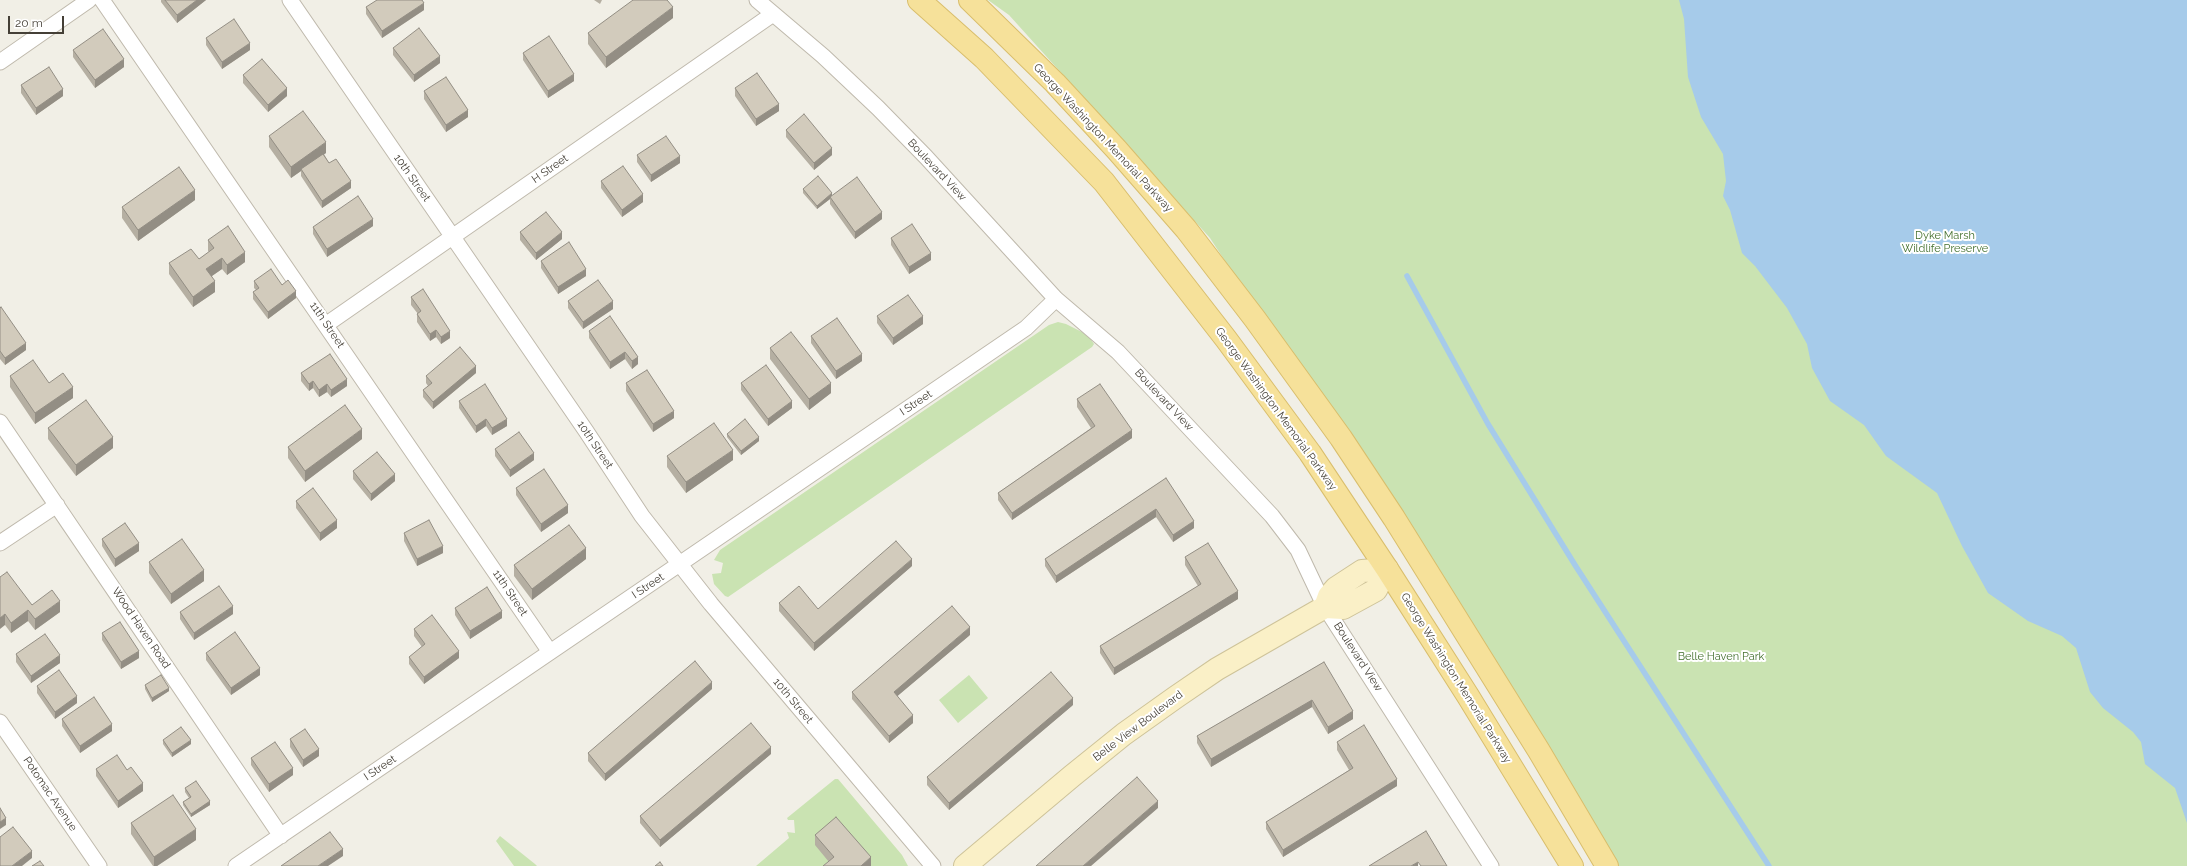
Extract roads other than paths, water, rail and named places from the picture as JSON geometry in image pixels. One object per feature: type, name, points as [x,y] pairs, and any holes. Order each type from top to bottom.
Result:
[{"type":"main road","name":"George Washington Memorial Parkway","points":[[919,0],[990,63],[1104,182],[1226,339],[1310,453],[1387,569],[1468,696],[1572,866]]},
{"type":"main road","name":"George Washington Memorial Parkway","points":[[970,0],[1005,32],[1117,150],[1186,229],[1260,325],[1341,438],[1394,518],[1540,751],[1607,866]]},
{"type":"main road","points":[[1387,569],[1395,544],[1394,518]]},
{"type":"main road","points":[[1325,607],[1329,596],[1336,588],[1362,571],[1400,569],[1414,576],[1454,614]]},
{"type":"main road","name":"Belle View Boulevard","points":[[965,866],[1072,776],[1157,710],[1217,670],[1325,607]]},
{"type":"street","points":[[0,62],[89,0]]},
{"type":"street","name":"11th Street","points":[[102,0],[550,652]]},
{"type":"street","name":"10th Street","points":[[290,0],[642,516],[711,604],[933,866]]},
{"type":"street","name":"Boulevard View","points":[[757,0],[823,56],[878,108],[926,157],[1056,299],[1118,352],[1272,516],[1298,550],[1325,607],[1491,866]]},
{"type":"street","name":"H Street","points":[[326,324],[453,238],[772,14]]},
{"type":"street","name":"I Street","points":[[236,866],[1026,328],[1056,299]]},
{"type":"street","name":"Wood Haven Road","points":[[0,422],[281,836]]},
{"type":"street","points":[[0,543],[57,505]]},
{"type":"street","name":"Potomac Avenue","points":[[0,722],[99,866]]},
{"type":"water","name":"Dyke Marsh Wildlife Preserve","points":[[1679,0],[2187,0],[2187,823],[2175,788],[2145,764],[2141,742],[2133,732],[2103,708],[2090,692],[2076,648],[2062,636],[2028,621],[1988,593],[1962,546],[1937,493],[1886,456],[1864,425],[1830,401],[1812,368],[1807,344],[1787,308],[1755,266],[1742,253],[1730,210],[1723,196],[1726,181],[1723,154],[1701,117],[1688,77],[1684,19]]},
{"type":"waterway","points":[[1407,276],[1488,424],[1575,565],[1769,866]]},
{"type":"park label","name":"Belle Haven Park","points":[[1721,657]]}]
